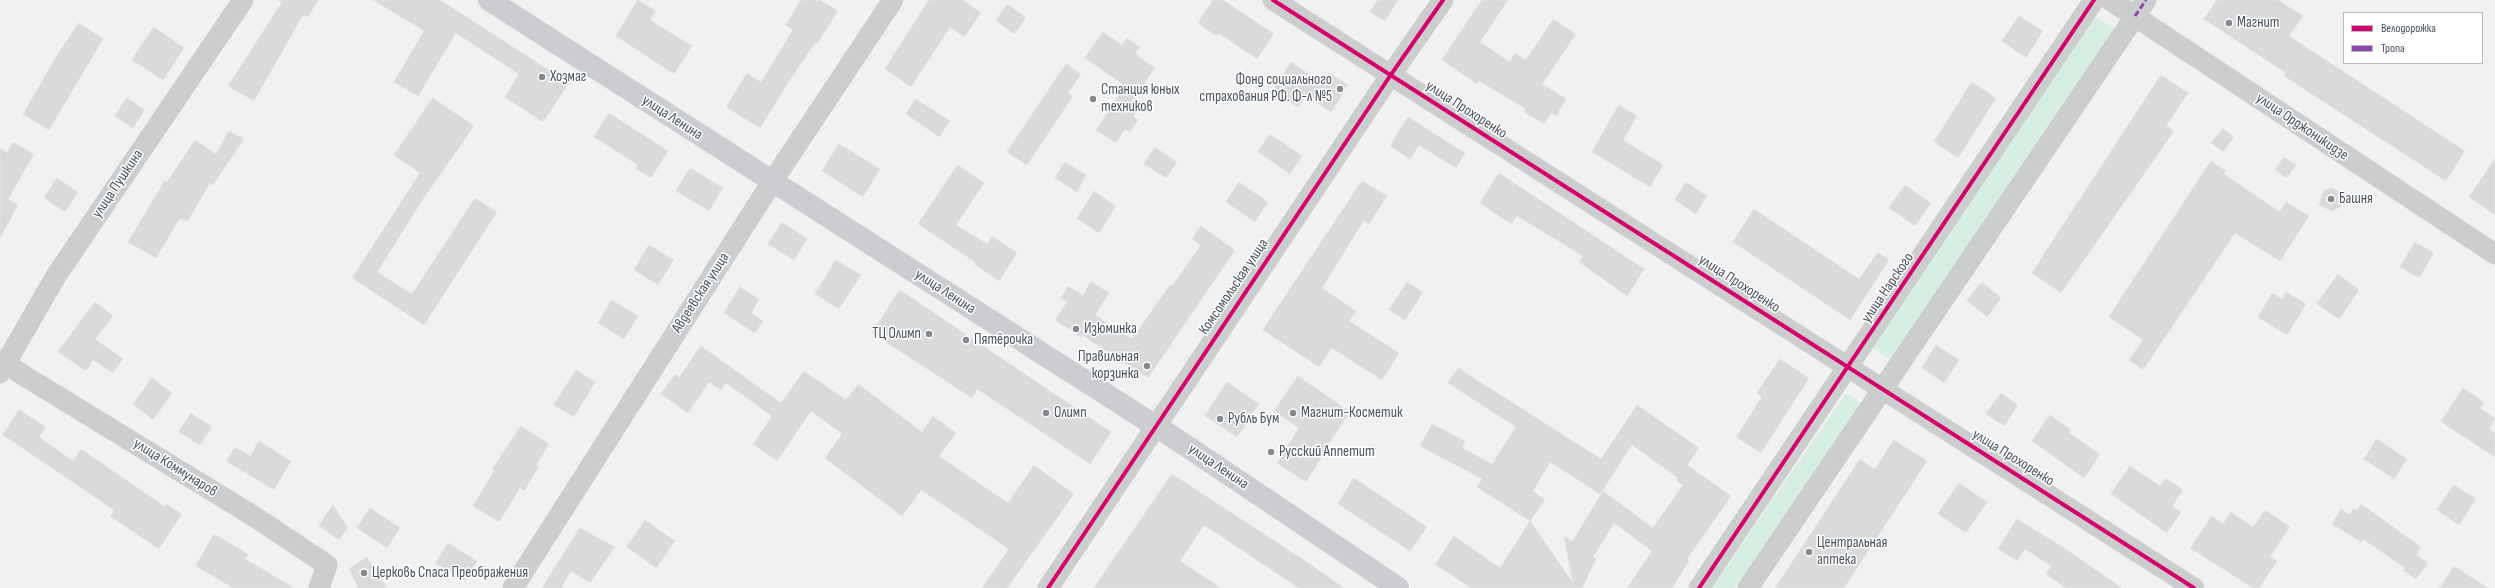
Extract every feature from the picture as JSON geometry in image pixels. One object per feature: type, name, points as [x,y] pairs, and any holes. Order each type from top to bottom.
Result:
[{"type":"main road","name":"улица Ленина","points":[[489,0],[1156,426],[1398,588]]},
{"type":"street","name":"улица Пушкина","points":[[2,366],[56,276],[242,0]]},
{"type":"street","name":"Авдеевская улица","points":[[513,588],[772,182],[893,0]]},
{"type":"street","name":"улица Прохоренко","points":[[1273,0],[2194,588]]},
{"type":"street","name":"Комсомольская улица","points":[[1048,588],[1390,76],[1443,0]]},
{"type":"street","name":"улица Нарского","points":[[1699,588],[1849,368],[2094,0]]},
{"type":"street","name":"улица Орджоникидзе","points":[[2110,0],[2140,8],[2495,254]]},
{"type":"street","points":[[1748,588],[2140,8]]},
{"type":"street","name":"улица Коммунаров","points":[[2,366],[255,517],[327,566],[319,588]]},
{"type":"green space","points":[[2092,14],[2115,29],[1894,362],[1871,347]]},
{"type":"green space","points":[[1846,393],[1862,404],[1735,588],[1712,588]]},
{"type":"building","points":[[278,0],[318,0],[308,17],[303,15],[254,101],[228,86],[282,2]]},
{"type":"building","points":[[373,0],[440,0],[569,83],[543,122],[505,97],[519,74],[456,33],[418,96],[394,82],[424,31]]},
{"type":"building","points":[[638,0],[656,11],[650,20],[692,46],[674,74],[616,36]]},
{"type":"building","points":[[801,0],[820,0],[838,11],[817,44],[815,43],[789,81],[760,128],[726,107],[747,73],[761,82],[793,30],[786,25]]},
{"type":"building","points":[[929,0],[963,0],[981,13],[964,37],[950,27],[911,87],[885,69]]},
{"type":"building","points":[[1213,0],[1223,0],[1274,34],[1257,59],[1218,33],[1216,36],[1198,23]]},
{"type":"building","points":[[1378,0],[1398,0],[1385,21],[1370,12]]},
{"type":"building","points":[[1482,0],[1508,0],[1480,42],[1510,62],[1515,53],[1526,60],[1553,19],[1576,34],[1542,84],[1566,99],[1556,116],[1551,113],[1544,124],[1524,112],[1526,109],[1479,81],[1477,84],[1442,60]]},
{"type":"building","points":[[2217,0],[2278,0],[2303,16],[2289,36],[2465,151],[2446,181],[2284,76],[2286,73],[2204,19]]},
{"type":"building","points":[[1008,4],[1026,18],[1014,34],[996,20]]},
{"type":"building","points":[[2019,16],[2043,31],[2026,58],[2002,41]]},
{"type":"building","points":[[79,23],[103,39],[49,130],[23,114],[59,52]]},
{"type":"building","points":[[154,27],[184,48],[163,80],[132,60]]},
{"type":"building","points":[[1103,32],[1122,45],[1127,38],[1140,47],[1135,54],[1155,68],[1130,104],[1138,109],[1133,116],[1138,120],[1130,132],[1125,129],[1116,143],[1096,130],[1125,86],[1085,58]]},
{"type":"building","points":[[1291,62],[1323,83],[1329,73],[1348,85],[1331,112],[1306,95],[1298,107],[1273,91]]},
{"type":"building","points":[[1066,64],[1081,74],[1068,93],[1073,96],[1027,165],[1007,152]]},
{"type":"building","points":[[2161,75],[2188,93],[2166,126],[2174,131],[2061,293],[2032,273]]},
{"type":"building","points":[[1972,82],[1996,98],[1958,158],[1934,142]]},
{"type":"building","points":[[127,98],[145,110],[133,128],[115,116]]},
{"type":"building","points":[[433,98],[474,126],[423,199],[377,272],[412,294],[475,198],[497,212],[424,325],[352,278],[420,173],[394,155]]},
{"type":"building","points":[[916,99],[950,121],[939,137],[906,114]]},
{"type":"building","points":[[1619,105],[1637,116],[1623,140],[1663,165],[1650,187],[1592,152]]},
{"type":"building","points":[[609,113],[668,151],[651,178],[636,169],[638,165],[594,137]]},
{"type":"building","points":[[1408,117],[1465,153],[1456,168],[1419,145],[1410,159],[1390,146]]},
{"type":"building","points":[[2223,129],[2234,137],[2223,152],[2211,143]]},
{"type":"building","points":[[229,131],[244,139],[213,185],[210,183],[187,222],[180,218],[156,258],[128,242],[165,180],[167,182],[195,140],[216,154]]},
{"type":"building","points":[[1270,134],[1302,156],[1290,174],[1258,152]]},
{"type":"building","points":[[13,142],[34,154],[8,199],[18,205],[0,238],[0,148],[7,153]]},
{"type":"building","points":[[839,144],[880,169],[863,197],[822,171]]},
{"type":"building","points":[[1155,147],[1177,162],[1166,178],[1144,164]]},
{"type":"building","points":[[2284,157],[2296,165],[2287,178],[2275,170]]},
{"type":"building","points":[[2495,159],[2495,215],[2469,197]]},
{"type":"building","points":[[2211,161],[2226,171],[2224,174],[2280,212],[2286,202],[2309,216],[2280,261],[2235,233],[2143,370],[2129,360],[2143,340],[2109,317]]},
{"type":"building","points":[[1065,162],[1086,175],[1077,192],[1055,178]]},
{"type":"building","points":[[958,165],[984,183],[956,225],[987,244],[992,236],[1017,253],[999,281],[974,264],[975,262],[918,224]]},
{"type":"building","points":[[690,168],[723,188],[709,211],[676,191]]},
{"type":"building","points":[[1499,173],[1644,269],[1627,296],[1579,262],[1583,256],[1517,216],[1511,224],[1480,203]]},
{"type":"building","points":[[57,178],[78,192],[65,212],[44,198]]},
{"type":"building","points":[[1362,181],[1387,196],[1369,224],[1364,220],[1322,288],[1356,311],[1349,321],[1399,353],[1382,380],[1332,348],[1319,367],[1263,330]]},
{"type":"building","points":[[1239,182],[1268,202],[1255,222],[1226,202]]},
{"type":"building","points":[[1686,182],[1707,196],[1696,214],[1675,200]]},
{"type":"building","points":[[1905,185],[1931,203],[1915,226],[1889,208]]},
{"type":"building","name":"Башня","points":[[2331,188],[2339,191],[2343,199],[2340,207],[2332,211],[2319,205],[2323,191]]},
{"type":"building","points":[[1094,191],[1116,206],[1099,233],[1077,219]]},
{"type":"building","points":[[1754,209],[1859,279],[1878,252],[1889,260],[1850,320],[1733,242]]},
{"type":"building","points":[[782,222],[807,239],[794,260],[768,244]]},
{"type":"building","points":[[1201,226],[1235,250],[1148,378],[1082,335],[1081,337],[1055,320],[1067,302],[1061,298],[1068,286],[1083,295],[1091,281],[1109,293],[1095,315],[1132,339],[1170,285],[1172,286],[1201,245],[1192,239]]},
{"type":"building","points":[[2415,242],[2434,253],[2419,278],[2400,267]]},
{"type":"building","points":[[649,245],[674,260],[658,285],[634,270]]},
{"type":"building","points":[[836,260],[861,275],[839,309],[815,294]]},
{"type":"building","points":[[2338,274],[2359,290],[2339,319],[2317,304]]},
{"type":"building","points":[[1407,282],[1423,292],[1405,320],[1389,310]]},
{"type":"building","points":[[1982,282],[2001,298],[1987,317],[1967,301]]},
{"type":"building","points":[[740,287],[759,299],[751,313],[763,321],[755,333],[724,313]]},
{"type":"building","points":[[900,290],[1111,432],[1090,464],[977,389],[972,398],[872,333]]},
{"type":"building","points":[[2286,292],[2306,304],[2287,335],[2258,317],[2272,293],[2282,299]]},
{"type":"building","points":[[612,300],[638,316],[624,339],[598,323]]},
{"type":"building","points":[[95,302],[113,316],[95,339],[123,359],[113,373],[93,360],[86,371],[58,352]]},
{"type":"building","points":[[1936,345],[1959,360],[1944,383],[1922,368]]},
{"type":"building","points":[[701,346],[781,403],[804,371],[846,400],[858,384],[922,432],[933,416],[956,433],[939,456],[1008,503],[1034,465],[1074,494],[1007,588],[982,588],[1009,549],[921,490],[902,516],[825,458],[842,434],[811,411],[777,461],[753,444],[772,416],[726,383],[721,390],[709,382],[688,413],[661,394],[675,374],[679,377]]},
{"type":"building","points":[[1780,359],[1809,378],[1761,453],[1736,437],[1762,397],[1757,393]]},
{"type":"building","points":[[1458,368],[1601,459],[1637,405],[1699,448],[1687,465],[1731,496],[1687,559],[1689,561],[1672,588],[1627,588],[1652,551],[1614,523],[1593,557],[1596,559],[1582,588],[1471,588],[1435,564],[1454,536],[1500,568],[1530,521],[1477,487],[1482,479],[1420,446],[1432,424],[1465,441],[1462,448],[1492,464],[1516,427],[1448,383]],"holes":[[[1632,445],[1678,478],[1676,480],[1683,485],[1653,528],[1603,491],[1572,542],[1564,536],[1573,583],[1530,521],[1545,500],[1533,491],[1550,462],[1600,494]]]},
{"type":"building","points":[[576,370],[595,382],[574,417],[554,405]]},
{"type":"building","points":[[1298,376],[1350,412],[1320,457],[1321,458],[1306,482],[1277,463],[1299,428],[1274,411]]},
{"type":"building","points":[[152,378],[172,393],[153,420],[133,404]]},
{"type":"building","points":[[1227,382],[1259,404],[1237,437],[1205,416]]},
{"type":"building","points":[[2463,388],[2484,402],[2480,408],[2495,418],[2489,429],[2495,433],[2495,457],[2441,422]]},
{"type":"building","points":[[2001,393],[2018,405],[2004,426],[1986,414]]},
{"type":"building","points":[[19,410],[46,427],[39,437],[73,461],[81,449],[164,506],[166,504],[182,514],[159,549],[110,516],[114,510],[3,435]]},
{"type":"building","points":[[191,413],[212,427],[200,445],[179,432]]},
{"type":"building","points":[[2050,415],[2071,430],[2069,433],[2100,454],[2084,478],[2032,441]]},
{"type":"building","points":[[521,426],[549,444],[536,465],[539,466],[524,491],[520,488],[499,522],[473,506],[494,471],[492,470]]},
{"type":"building","points":[[2377,439],[2407,459],[2394,479],[2364,459]]},
{"type":"building","points":[[1894,440],[1927,461],[1844,588],[1775,588],[1860,459],[1875,469]]},
{"type":"building","points":[[259,441],[291,461],[274,490],[226,461],[235,447],[250,456]]},
{"type":"building","points":[[2130,466],[2160,486],[2166,478],[2183,490],[2172,506],[2181,512],[2167,533],[2111,494]]},
{"type":"building","points":[[1172,474],[1310,564],[1344,588],[1299,588],[1204,525],[1180,561],[1221,588],[1094,588]]},
{"type":"building","points":[[1354,478],[1427,527],[1410,551],[1338,504]]},
{"type":"building","points":[[1959,483],[1987,502],[1966,533],[1938,514]]},
{"type":"building","points":[[2454,485],[2476,499],[2459,525],[2437,510]]},
{"type":"building","points":[[2361,504],[2421,547],[2416,555],[2428,563],[2416,579],[2403,570],[2405,568],[2363,539],[2361,542],[2332,524],[2341,509],[2350,515],[2354,508],[2357,510]]},
{"type":"building","points":[[333,505],[348,528],[339,540],[319,526]]},
{"type":"building","points":[[370,508],[400,528],[387,548],[357,528]]},
{"type":"building","points":[[2265,510],[2290,527],[2270,556],[2277,561],[2259,588],[2253,588],[2190,548],[2212,516],[2223,524],[2231,512],[2253,527]]},
{"type":"building","points":[[2017,519],[2064,548],[2122,588],[2066,588],[2046,574],[2051,566],[2025,549],[2017,561],[1998,549]]},
{"type":"building","points":[[645,520],[675,541],[656,568],[627,547]]},
{"type":"building","points":[[580,528],[615,547],[590,583],[571,571],[561,588],[542,588]]},
{"type":"building","points":[[214,534],[248,554],[245,559],[294,588],[233,588],[196,566]]},
{"type":"building","points":[[448,543],[477,561],[465,581],[436,563]]},
{"type":"building","name":"Церковь Спаса Преображения","points":[[367,557],[387,588],[358,588],[349,569]]},
{"type":"building","points":[[2454,566],[2488,588],[2440,588]]},
{"type":"marked path","points":[[2135,16],[2146,0]]},
{"type":"cycle path","points":[[1273,0],[2194,588]]},
{"type":"cycle path","points":[[1048,588],[1390,76],[1443,0]]},
{"type":"cycle path","points":[[1699,588],[2094,0]]},
{"type":"place","name":"Магнит","points":[[2229,23]]},
{"type":"place","name":"Хозмаг","points":[[542,77]]},
{"type":"place","name":"Фонд социального страхования РФ. Ф-л №5","points":[[1340,89]]},
{"type":"place","name":"Станция юных техников","points":[[1093,99]]},
{"type":"place","name":"Башня","points":[[2331,199]]},
{"type":"place","name":"Изюминка","points":[[1076,329]]},
{"type":"place","name":"ТЦ Олимп","points":[[929,334]]},
{"type":"place","name":"Пятёрочка","points":[[966,340]]},
{"type":"place","name":"Правильная корзинка","points":[[1147,366]]},
{"type":"place","name":"Олимп","points":[[1046,413]]},
{"type":"place","name":"Магнит-Косметик","points":[[1293,413]]},
{"type":"place","name":"Рубль Бум","points":[[1220,419]]},
{"type":"place","name":"Русский Аппетит","points":[[1271,452]]},
{"type":"place","name":"Центральная аптека","points":[[1809,552]]},
{"type":"place","name":"Церковь Спаса Преображения","points":[[364,573]]}]
